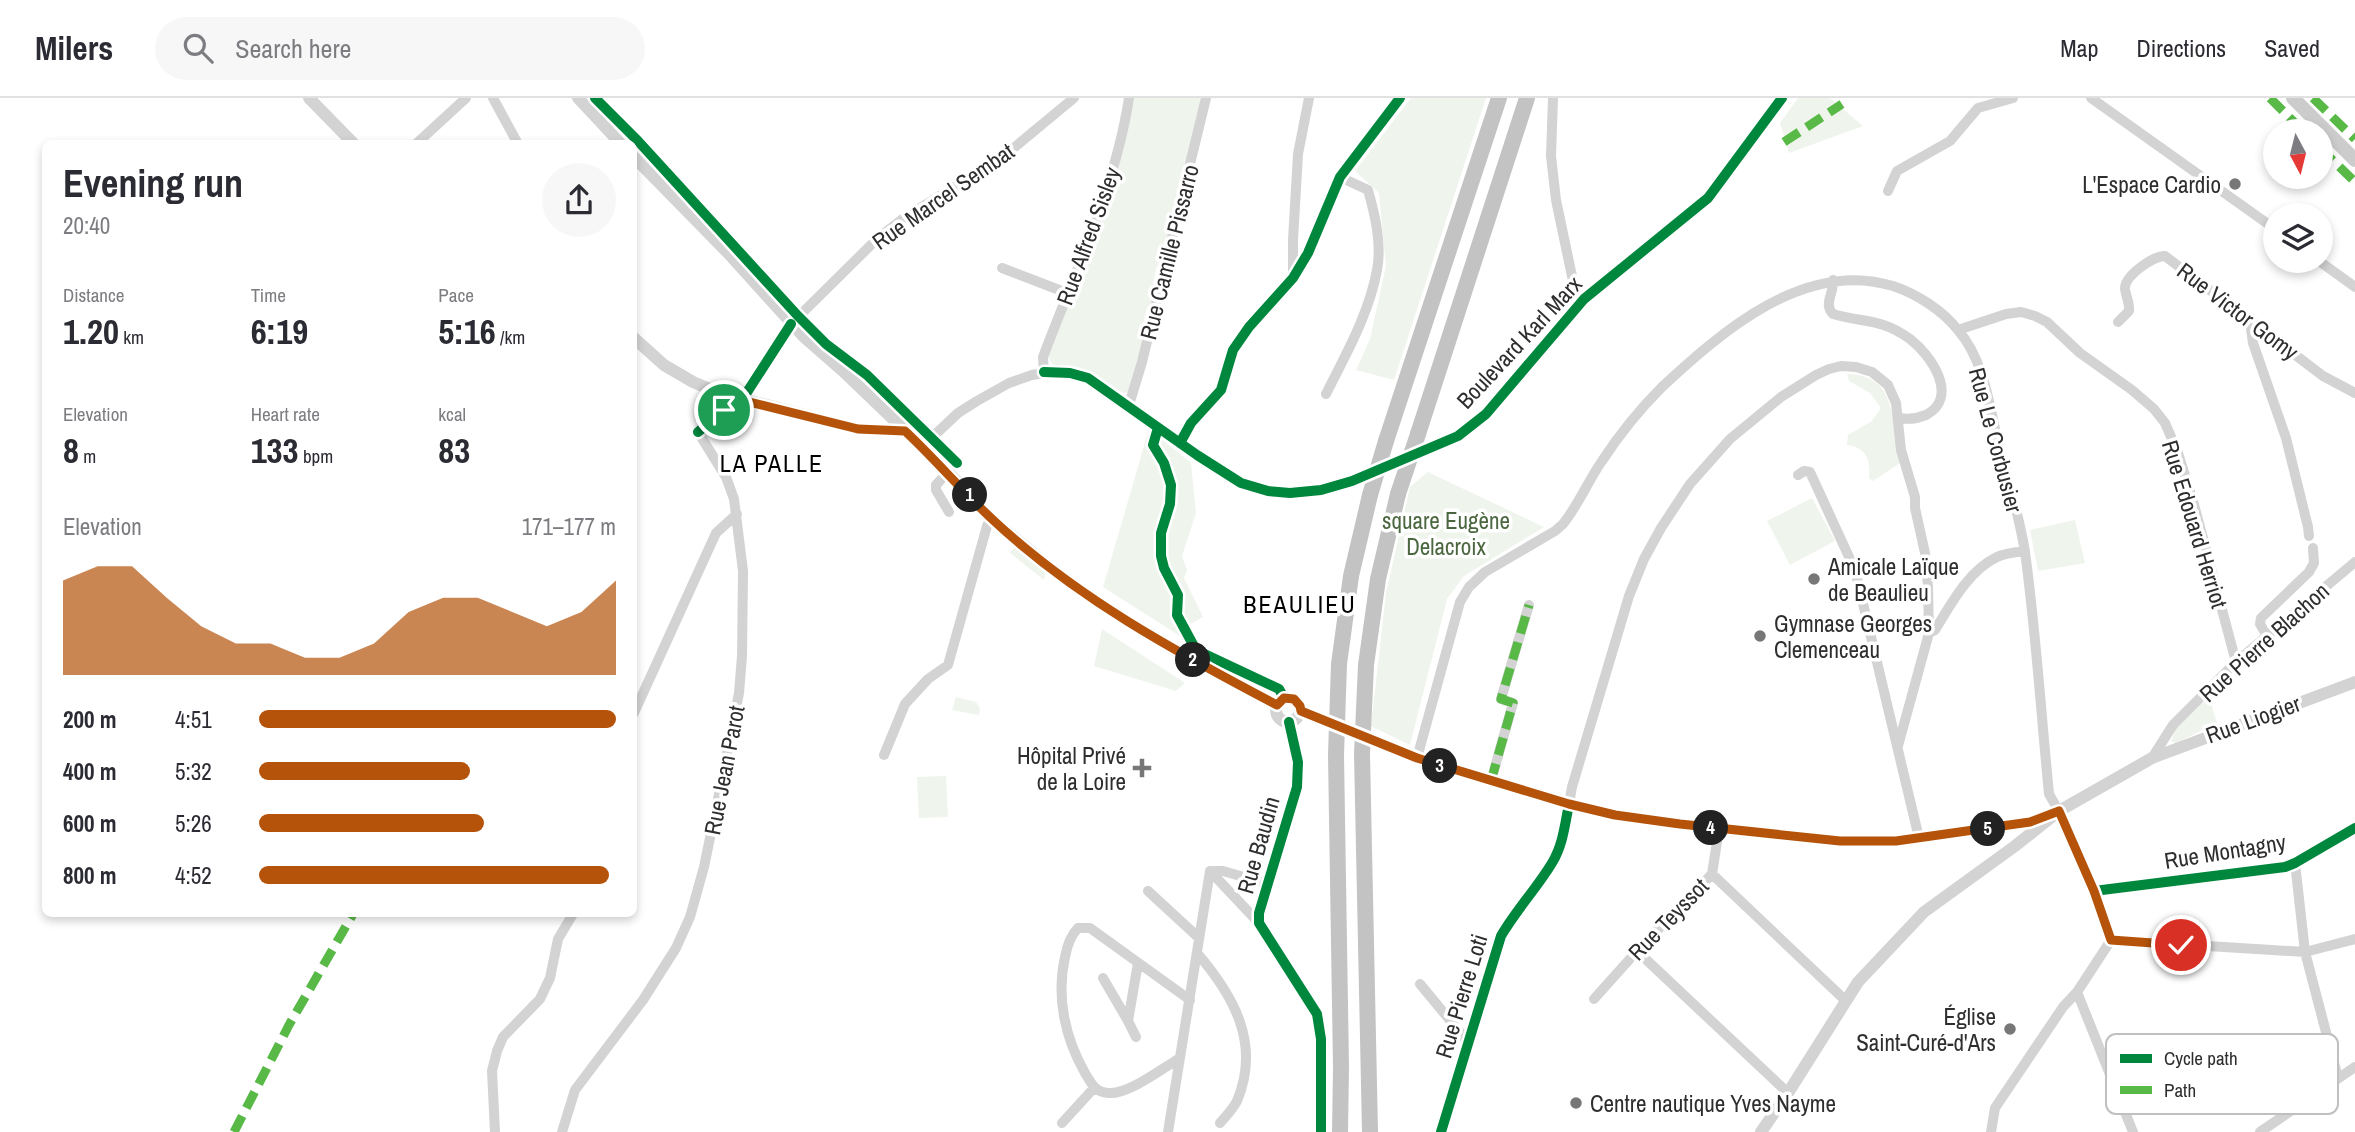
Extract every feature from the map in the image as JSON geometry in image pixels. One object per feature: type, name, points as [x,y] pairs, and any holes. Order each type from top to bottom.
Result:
[{"type":"highway","points":[[1340,1132],[1336,755],[1339,664],[1351,576],[1386,440],[1499,98]]},
{"type":"highway","points":[[1370,1132],[1362,741],[1366,665],[1378,579],[1398,494],[1527,98]]},
{"type":"main road","points":[[2293,98],[2355,160]]},
{"type":"street","points":[[309,98],[350,140]]},
{"type":"street","points":[[420,140],[466,98]]},
{"type":"street","points":[[493,98],[516,140]]},
{"type":"street","points":[[578,98],[617,140]]},
{"type":"street","name":"Rue Marcel Sembat","points":[[741,400],[791,324],[877,239],[904,218],[1004,156],[1074,98]]},
{"type":"street","name":"Rue Alfred Sisley","points":[[1044,372],[1043,357],[1108,188],[1124,130],[1129,98]]},
{"type":"street","name":"Rue Camille Pissarro","points":[[1129,405],[1142,362],[1206,98]]},
{"type":"street","points":[[1293,278],[1298,154],[1309,98]]},
{"type":"street","points":[[1180,443],[1191,423],[1221,390],[1233,349],[1293,278],[1312,243],[1340,177],[1400,98]]},
{"type":"street","points":[[1553,98],[1550,131],[1554,189],[1573,281],[1584,299]]},
{"type":"street","name":"Boulevard Karl Marx","points":[[922,447],[958,413],[1009,383],[1044,372],[1070,373],[1088,378],[1241,483],[1290,494],[1321,490],[1352,481],[1458,436],[1486,414],[1584,299],[1708,198],[1782,98]]},
{"type":"street","points":[[1888,191],[1897,171],[1950,141],[1978,108],[2013,98]]},
{"type":"street","points":[[2091,98],[2263,220]]},
{"type":"street","points":[[637,160],[729,254],[791,324],[948,472],[992,519],[1052,569],[1105,607],[1182,655],[1277,705]]},
{"type":"street","points":[[1326,394],[1366,311],[1378,267],[1376,218],[1368,190],[1340,177]]},
{"type":"street","points":[[1293,240],[1312,243]]},
{"type":"street","name":"Rue Victor Gomy","points":[[2118,322],[2129,311],[2125,288],[2127,282],[2151,259],[2165,256],[2323,376],[2355,393]]},
{"type":"street","points":[[1002,268],[1067,293]]},
{"type":"street","points":[[2333,271],[2355,287]]},
{"type":"street","name":"Rue Le Corbusier","points":[[1417,758],[1460,602],[1469,587],[1485,572],[1563,524],[1602,461],[1639,412],[1662,387],[1725,334],[1759,310],[1789,294],[1833,280],[1865,279],[1900,288],[1930,304],[1958,330],[1980,370],[2025,551],[2049,794],[2094,891],[2111,940]]},
{"type":"street","points":[[1833,280],[1828,310],[1833,314],[1879,323],[1897,331],[1912,340],[1925,353],[1939,376],[1942,394],[1936,407],[1915,419],[1899,418]]},
{"type":"street","name":"Rue Edouard Herriot","points":[[1958,330],[2007,314],[2021,312],[2035,316],[2047,322],[2080,353],[2154,409],[2165,423],[2178,453],[2236,662]]},
{"type":"street","points":[[2250,322],[2253,342],[2286,438],[2309,536]]},
{"type":"street","points":[[637,341],[664,365],[693,382],[741,400],[858,429],[905,431]]},
{"type":"street","name":"Rue Pierre Loti","points":[[1441,1132],[1501,936],[1522,902],[1552,863],[1563,838],[1572,788],[1629,596],[1644,559],[1690,484],[1730,439],[1781,397],[1816,375],[1842,366],[1872,372],[1888,385],[1896,403],[1901,450],[1915,496],[1925,553],[1929,633]]},
{"type":"street","name":"Rue Jean Parot","points":[[562,1132],[575,1090],[665,968],[690,917],[705,867],[738,693],[742,656],[743,572],[737,514],[726,477],[698,432],[724,410],[741,400]]},
{"type":"street","points":[[1798,475],[1804,471],[1810,472],[1855,570],[1919,838]]},
{"type":"street","points":[[948,472],[939,481],[936,490],[949,512]]},
{"type":"street","points":[[637,706],[716,533],[737,514]]},
{"type":"street","points":[[884,755],[905,704],[928,679],[948,665],[987,526],[992,519]]},
{"type":"street","points":[[2267,636],[2260,624],[2260,618],[2309,572],[2315,563],[2313,548]]},
{"type":"street","points":[[1899,746],[1929,633],[1935,630],[1968,581],[1981,567],[1999,556],[2025,551]]},
{"type":"street","name":"Rue Pierre Blachon","points":[[2152,758],[2174,724],[2236,662],[2355,562]]},
{"type":"street","points":[[1491,781],[1513,703],[1501,699],[1529,606]]},
{"type":"street","name":"Rue Liogier","points":[[2059,811],[2152,758],[2355,681]]},
{"type":"street","points":[[1306,713],[1289,722],[1279,718],[1276,710],[1284,698],[1290,698],[1306,713],[1417,758],[1491,781],[1615,815],[1719,829],[1840,841],[1896,841],[2030,822],[2059,811]]},
{"type":"street","name":"Rue Baudin","points":[[1289,722],[1298,762],[1297,787],[1259,914],[1259,923],[1317,1014],[1321,1040],[1321,1132]]},
{"type":"street","points":[[1761,1132],[1858,982],[1924,912],[2059,811]]},
{"type":"street","name":"Rue Montagny","points":[[2094,891],[2285,867],[2355,828]]},
{"type":"street","name":"Rue Teyssot","points":[[1594,999],[1712,874],[1719,829]]},
{"type":"street","points":[[2295,863],[2305,952],[2326,1034]]},
{"type":"street","points":[[1210,871],[1223,871],[1268,884]]},
{"type":"street","points":[[1210,871],[1259,923]]},
{"type":"street","points":[[1168,1132],[1210,871]]},
{"type":"street","points":[[1712,874],[1845,1000]]},
{"type":"street","points":[[1148,891],[1199,938]]},
{"type":"street","points":[[495,1132],[492,1079],[497,1051],[503,1037],[540,999],[550,978],[558,939],[571,917]]},
{"type":"street","points":[[1181,1058],[1122,1092],[1106,1093],[1094,1088],[1069,1038],[1062,1003],[1063,965],[1070,937],[1078,928],[1090,928],[1190,1000]]},
{"type":"street","points":[[1991,1132],[1995,1108],[2111,940],[2305,952],[2355,939]]},
{"type":"street","points":[[1637,951],[1788,1093]]},
{"type":"street","points":[[1197,953],[1208,965],[1239,1018],[1246,1041],[1244,1076],[1236,1103],[1220,1123]]},
{"type":"street","points":[[1128,1021],[1138,963]]},
{"type":"street","points":[[1103,978],[1136,1037]]},
{"type":"street","name":"Rue Pierre Loti","points":[[1420,984],[1468,1042]]},
{"type":"street","points":[[2077,992],[2106,1064]]},
{"type":"street","points":[[2338,1078],[2355,1067]]},
{"type":"street","points":[[1062,1123],[1094,1088]]},
{"type":"street","points":[[2126,1114],[2133,1132]]},
{"type":"street","points":[[2260,1132],[2286,1114]]},
{"type":"green space","points":[[1133,98],[1203,98],[1161,266],[1157,266],[1153,283],[1157,284],[1151,308],[1147,308],[1143,324],[1147,325],[1129,392],[1123,393],[1095,374],[1055,366],[1048,355]]},
{"type":"green space","points":[[1411,98],[1486,98],[1394,380],[1356,370],[1370,339],[1386,266],[1379,193],[1355,171]]},
{"type":"green space","points":[[1798,98],[1830,98],[1863,126],[1789,153],[1780,123]]},
{"type":"green space","points":[[1847,374],[1877,383],[1890,405],[1900,463],[1873,481],[1869,478],[1866,456],[1859,448],[1847,445],[1848,435],[1872,421],[1881,408],[1870,393],[1849,381]]},
{"type":"green space","points":[[1149,429],[1191,463],[1196,513],[1182,556],[1187,570],[1184,578],[1203,617],[1187,626],[1192,638],[1188,641],[1103,587]]},
{"type":"green space","name":"square Eugène Delacroix","points":[[1428,472],[1544,527],[1464,576],[1447,599],[1410,745],[1371,726],[1386,593],[1410,487]]},
{"type":"green space","points":[[1812,498],[1835,541],[1790,565],[1767,521]]},
{"type":"green space","points":[[2075,520],[2085,563],[2038,571],[2030,530]]},
{"type":"green space","points":[[1015,547],[1046,571],[1044,580],[1010,553]]},
{"type":"green space","points":[[1102,629],[1185,683],[1176,691],[1094,666]]},
{"type":"green space","points":[[956,697],[976,702],[980,709],[979,715],[952,710]]},
{"type":"green space","points":[[2209,697],[2217,723],[2176,743],[2171,741],[2176,729]]},
{"type":"green space","points":[[946,776],[948,817],[919,818],[917,777]]},
{"type":"marked path","points":[[2270,98],[2291,119]]},
{"type":"marked path","points":[[2313,98],[2355,139]]},
{"type":"marked path","points":[[1784,142],[1842,104]]},
{"type":"marked path","points":[[2333,161],[2355,182]]},
{"type":"marked path","points":[[1491,781],[1513,703],[1501,699],[1529,605]]},
{"type":"marked path","points":[[234,1132],[289,1025],[351,917]]},
{"type":"cycle path","points":[[595,98],[638,141],[798,316],[826,344],[867,375],[957,463]]},
{"type":"cycle path","points":[[1180,443],[1191,423],[1221,390],[1233,350],[1249,327],[1293,278],[1308,253],[1340,177],[1400,98]]},
{"type":"cycle path","points":[[1044,372],[1070,373],[1088,378],[1241,483],[1268,491],[1290,493],[1321,490],[1352,481],[1458,436],[1486,414],[1584,299],[1708,198],[1782,98]]},
{"type":"cycle path","points":[[698,432],[724,410],[742,400],[791,324]]},
{"type":"cycle path","points":[[1158,428],[1153,445],[1164,463],[1171,485],[1170,504],[1161,533],[1161,556],[1178,595],[1177,615],[1196,650],[1279,689],[1284,698]]},
{"type":"cycle path","points":[[1301,711],[1417,758]]},
{"type":"cycle path","points":[[1289,722],[1298,762],[1297,787],[1259,913],[1259,923],[1317,1014],[1321,1039],[1321,1132]]},
{"type":"cycle path","points":[[1441,1132],[1501,936],[1556,856],[1569,804]]},
{"type":"cycle path","points":[[2094,891],[2285,867],[2355,828]]},
{"type":"place","name":"L'Espace Cardio","points":[[2235,184]]},
{"type":"place","name":"Amicale Laïque de Beaulieu","points":[[1814,579]]},
{"type":"place","name":"Gymnase Georges Clemenceau","points":[[1760,636]]},
{"type":"place","name":"Hôpital Privé de la Loire","points":[[1142,768]]},
{"type":"place","name":"Église Saint-Curé-d'Ars","points":[[2010,1029]]},
{"type":"place","name":"Centre nautique Yves Nayme","points":[[1576,1103]]},
{"type":"district","name":"LA PALLE","points":[[772,463]]},
{"type":"district","name":"BEAULIEU","points":[[1300,604]]},
{"type":"route","points":[[724,410],[741,400],[858,429],[905,431],[992,519],[1052,569],[1105,607],[1182,655],[1277,705],[1284,698],[1294,699],[1301,711],[1417,758],[1569,804],[1615,815],[1840,841],[1896,841],[2008,826],[2030,822],[2059,811],[2094,891],[2111,940],[2181,945]]}]
